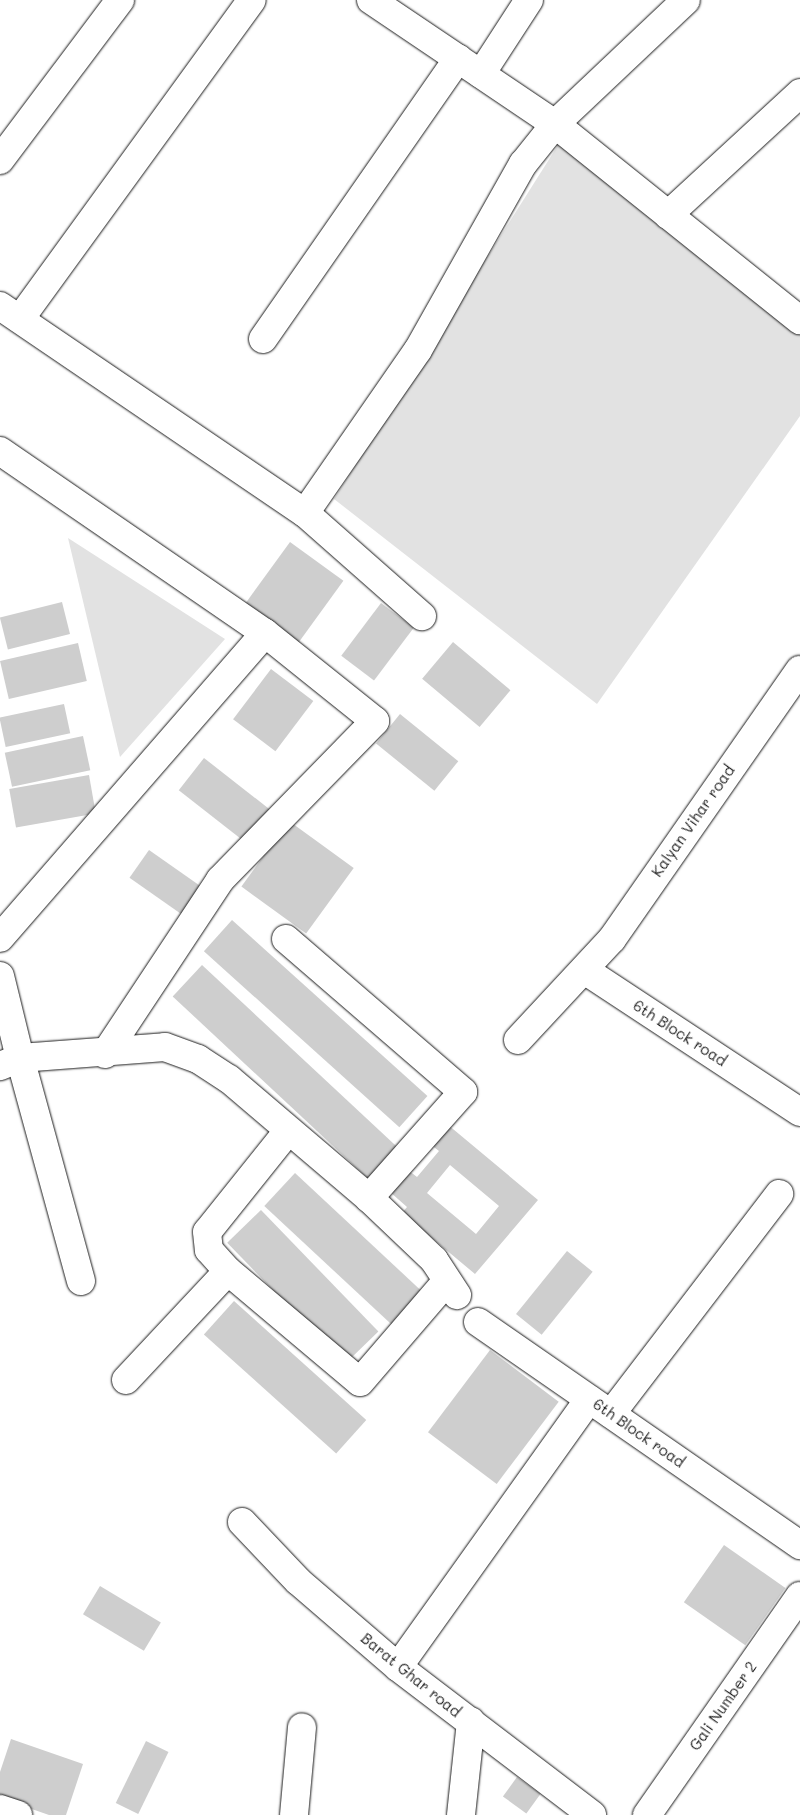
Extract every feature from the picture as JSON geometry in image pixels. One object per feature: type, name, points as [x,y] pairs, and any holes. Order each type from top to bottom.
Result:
[{"type":"street","points":[[0,160],[120,0]]},
{"type":"street","points":[[252,0],[10,313],[305,513],[422,616]]},
{"type":"street","points":[[371,0],[555,124],[668,215],[797,313]]},
{"type":"street","points":[[481,74],[529,0]]},
{"type":"street","points":[[305,513],[418,350],[523,164],[555,124],[686,0]]},
{"type":"street","points":[[263,339],[458,58]]},
{"type":"street","points":[[668,215],[800,93]]},
{"type":"street","points":[[0,451],[265,633],[375,721],[220,880],[105,1054]]},
{"type":"street","points":[[0,938],[265,633]]},
{"type":"street","name":"Kalyan Vihar road","points":[[518,1040],[586,971],[800,670]]},
{"type":"street","points":[[286,939],[463,1092],[369,1198]]},
{"type":"street","name":"6th Block road","points":[[586,971],[800,1112]]},
{"type":"street","points":[[0,976],[10,1062],[81,1281]]},
{"type":"street","points":[[10,1062],[164,1048],[198,1059],[229,1079],[369,1198],[434,1260],[452,1288],[360,1382],[228,1271],[209,1250],[207,1232],[288,1131]]},
{"type":"street","points":[[611,1414],[780,1194]]},
{"type":"street","points":[[126,1380],[228,1271]]},
{"type":"street","name":"6th Block road","points":[[478,1322],[800,1545]]},
{"type":"street","points":[[398,1667],[589,1398]]},
{"type":"street","name":"Barat Ghar road","points":[[242,1522],[298,1581],[398,1667],[592,1815]]},
{"type":"street","name":"Gali Number 2","points":[[647,1815],[800,1596]]},
{"type":"street","points":[[461,1815],[471,1722]]},
{"type":"street","points":[[294,1815],[302,1727]]},
{"type":"shaded area","points":[[560,142],[800,332],[800,416],[597,704],[334,499]]},
{"type":"shaded area","points":[[68,538],[225,639],[120,757]]},
{"type":"building","points":[[290,542],[343,581],[297,645],[244,606]]},
{"type":"building","points":[[62,602],[70,634],[8,650],[0,617]]},
{"type":"building","points":[[381,603],[414,628],[374,680],[341,656]]},
{"type":"building","points":[[453,642],[510,690],[480,727],[422,679]]},
{"type":"building","points":[[78,643],[87,681],[9,699],[0,661]]},
{"type":"building","points":[[271,669],[313,701],[275,751],[233,719]]},
{"type":"building","points":[[64,704],[70,733],[6,747],[0,718]]},
{"type":"building","points":[[400,714],[458,761],[434,791],[376,744]]},
{"type":"building","points":[[83,736],[90,770],[12,787],[5,753]]},
{"type":"building","points":[[204,758],[272,811],[247,843],[179,790]]},
{"type":"building","points":[[89,775],[96,813],[16,827],[9,789]]},
{"type":"building","points":[[289,821],[354,868],[306,934],[241,887]]},
{"type":"building","points":[[149,850],[204,888],[184,916],[129,878]]},
{"type":"building","points":[[232,920],[427,1096],[399,1127],[204,951]]},
{"type":"building","points":[[202,965],[398,1148],[369,1179],[173,996]]},
{"type":"building","points":[[447,1124],[538,1200],[475,1274],[402,1213],[407,1207],[390,1192],[408,1170],[417,1177],[439,1151],[430,1144]],"holes":[[[450,1165],[499,1206],[476,1234],[427,1193]]]},
{"type":"building","points":[[295,1173],[424,1294],[394,1327],[264,1206]]},
{"type":"building","points":[[261,1210],[378,1332],[345,1364],[227,1243]]},
{"type":"building","points":[[567,1251],[593,1272],[542,1335],[516,1314]]},
{"type":"building","points":[[234,1301],[366,1420],[336,1454],[204,1334]]},
{"type":"building","points":[[490,1350],[559,1402],[497,1484],[428,1432]]},
{"type":"building","points":[[724,1545],[785,1588],[745,1645],[684,1602]]},
{"type":"building","points":[[100,1586],[161,1623],[144,1651],[83,1614]]},
{"type":"building","points":[[11,1739],[83,1764],[66,1815],[49,1815],[0,1798],[0,1772]]},
{"type":"building","points":[[146,1741],[168,1752],[138,1814],[116,1803]]},
{"type":"building","points":[[517,1777],[540,1794],[526,1813],[503,1796]]}]
